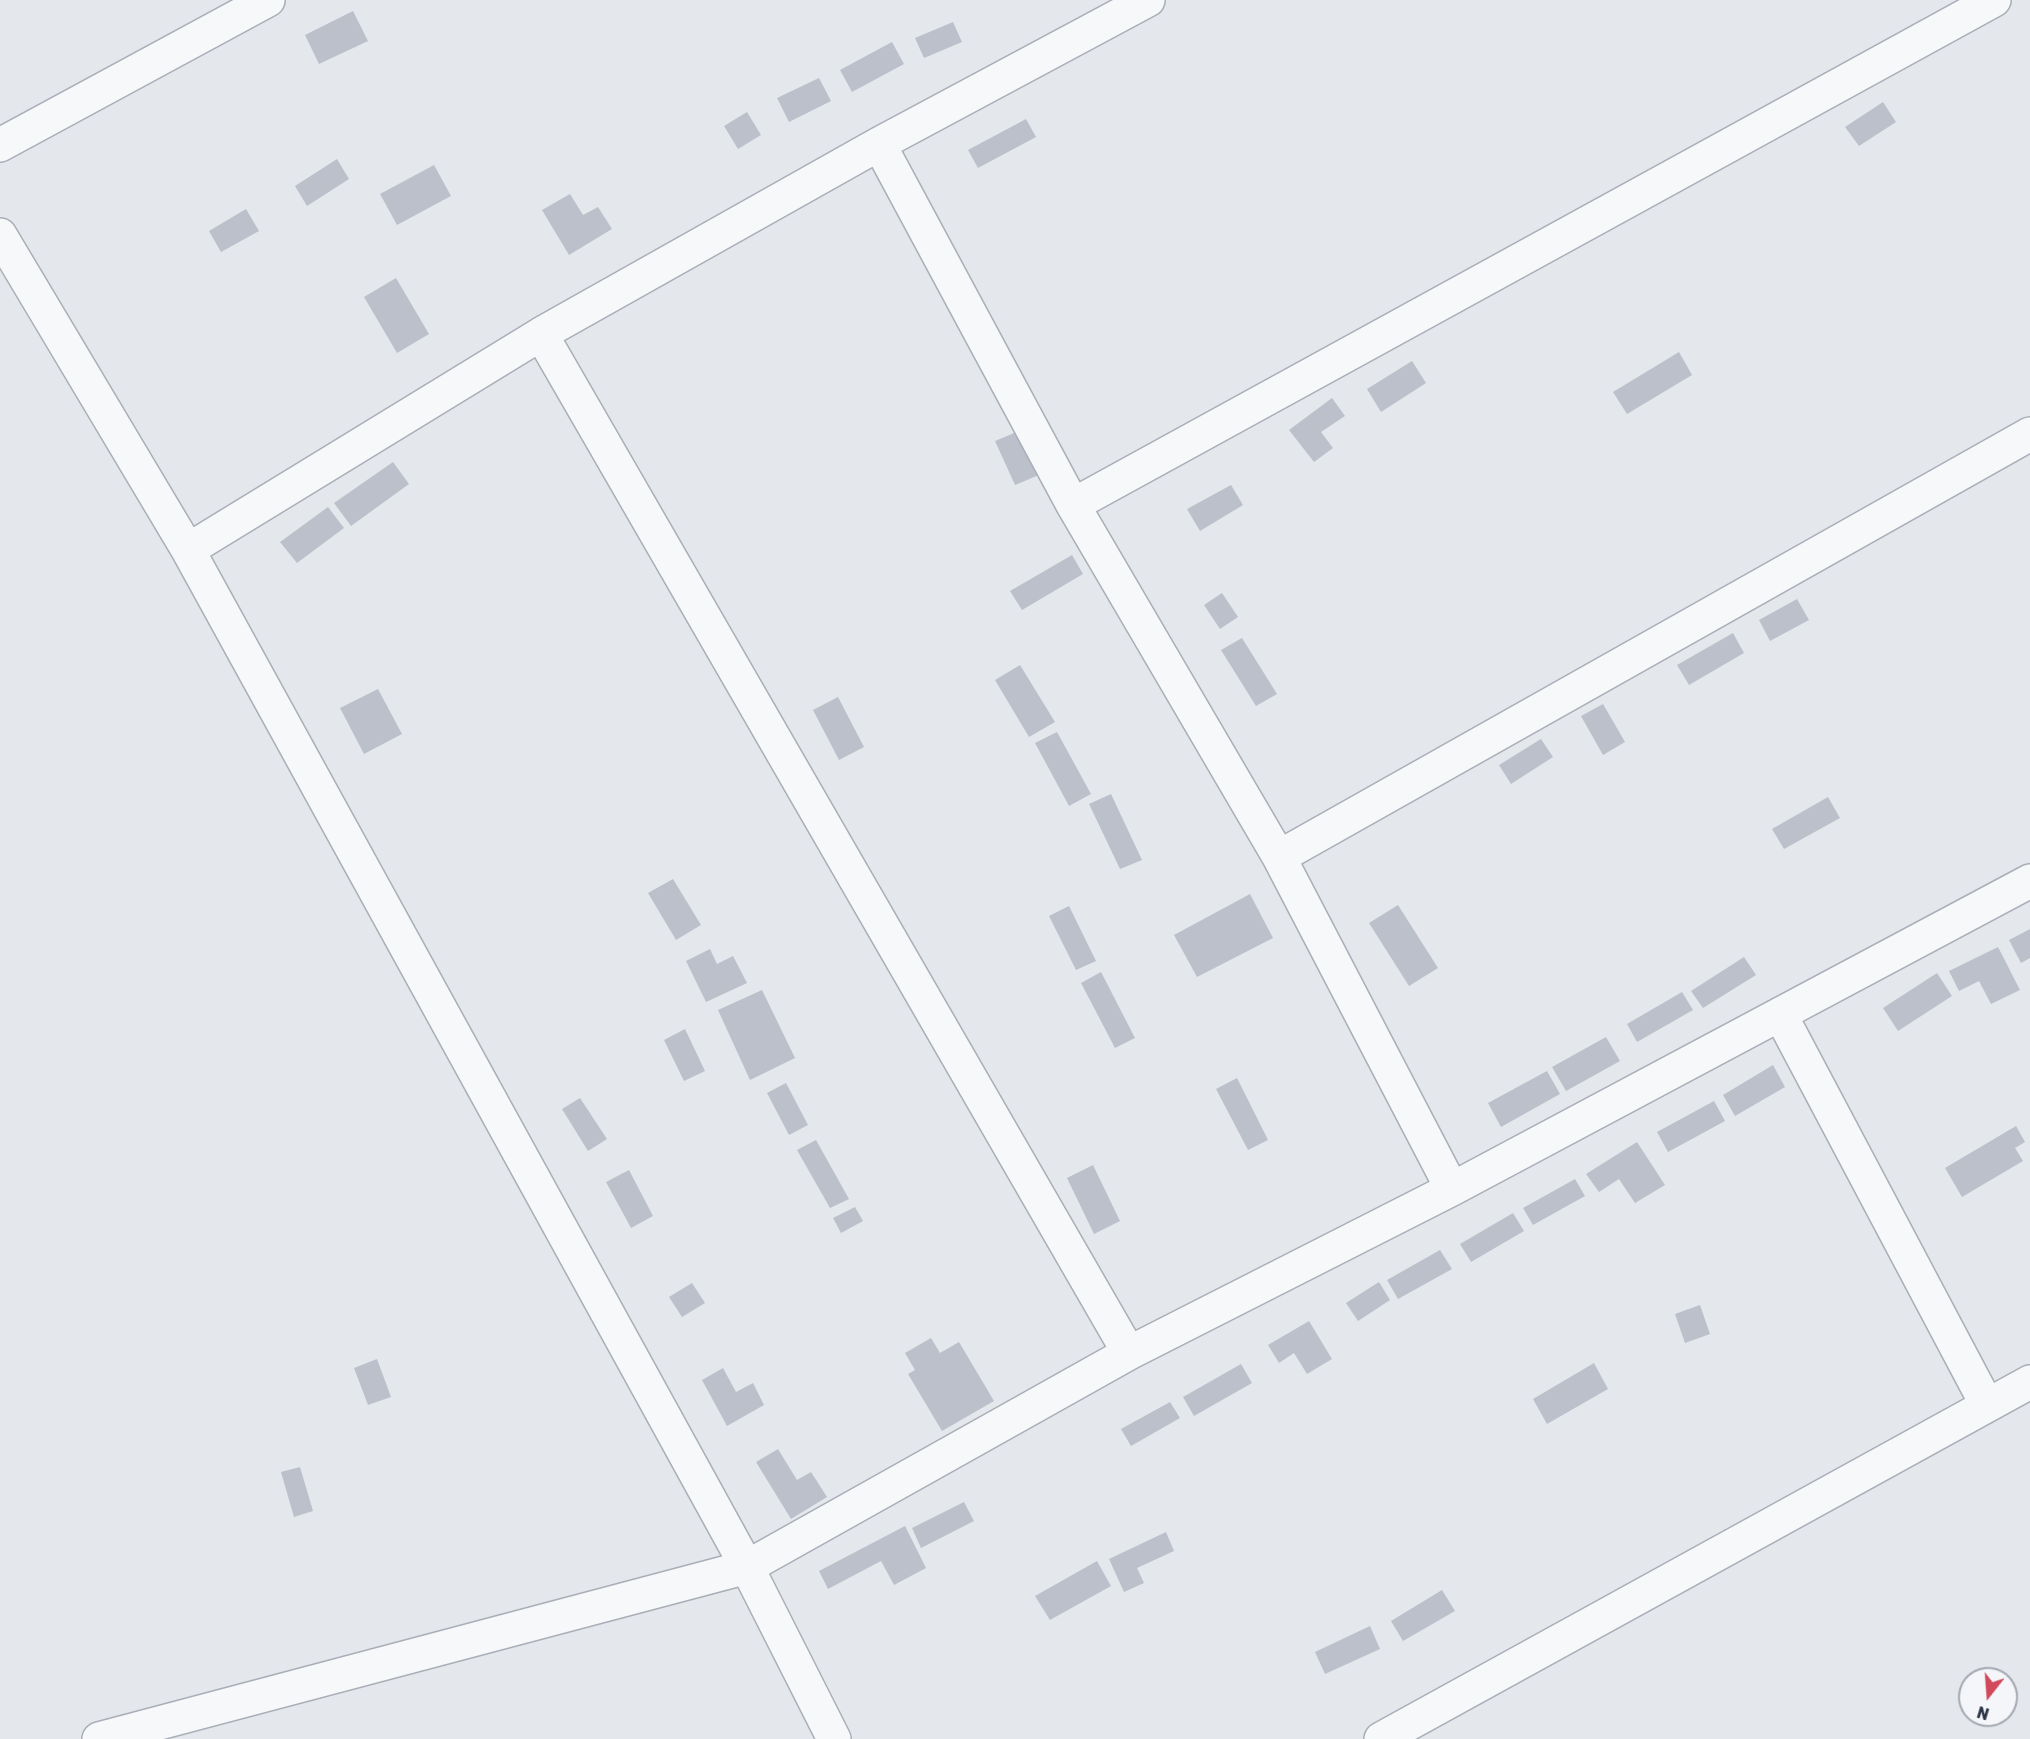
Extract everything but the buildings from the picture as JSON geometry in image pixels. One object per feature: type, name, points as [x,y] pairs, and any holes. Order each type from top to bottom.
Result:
[{"type":"street","points":[[0,145],[268,0]]},
{"type":"street","points":[[188,550],[541,334],[879,144],[1148,0]]},
{"type":"street","points":[[1073,505],[1994,0]]},
{"type":"street","points":[[879,144],[1073,505],[1279,857],[1452,1190]]},
{"type":"street","points":[[0,235],[188,550],[747,1567],[834,1739]]},
{"type":"street","points":[[541,334],[1129,1353]]},
{"type":"street","points":[[1279,857],[2030,434]]},
{"type":"street","points":[[99,1739],[747,1567],[1129,1353],[1452,1190],[2030,881]]},
{"type":"street","points":[[1780,1014],[1988,1405]]},
{"type":"street","points":[[1381,1739],[2030,1382]]}]
